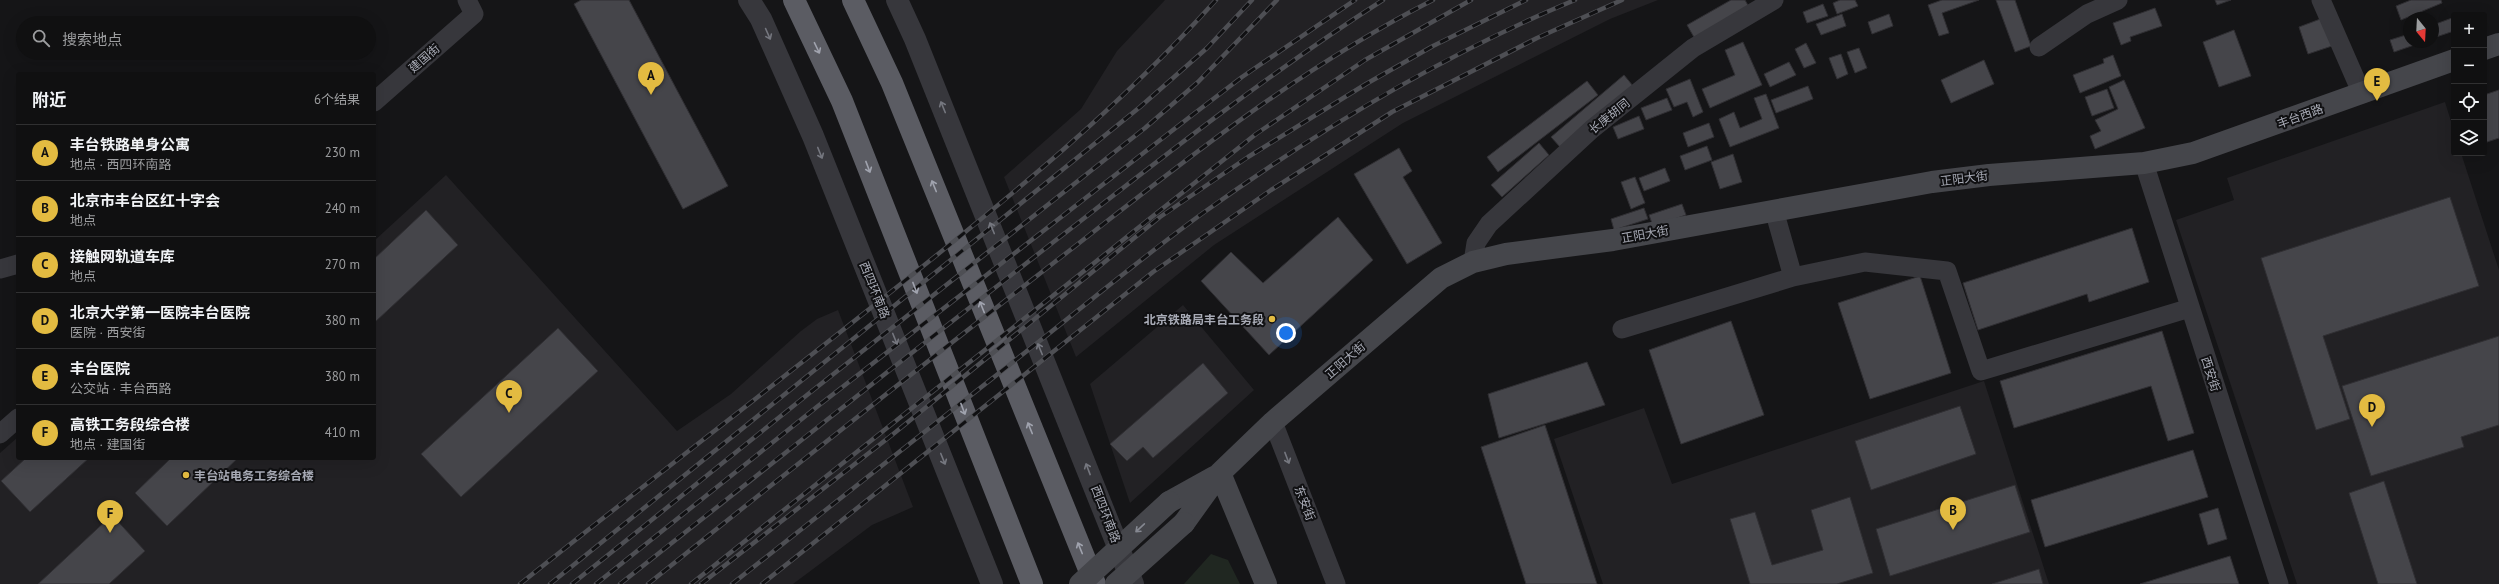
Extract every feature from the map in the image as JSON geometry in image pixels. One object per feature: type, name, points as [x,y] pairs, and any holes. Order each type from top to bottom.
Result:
[{"type":"highway","points":[[794,0],[842,101],[1032,584]]},
{"type":"highway","points":[[852,0],[892,83],[1095,584]]},
{"type":"main road","points":[[2487,48],[2499,44]]},
{"type":"main road","name":"丰台西路","points":[[2144,163],[2193,153],[2451,61]]},
{"type":"main road","name":"正阳大街","points":[[1116,584],[1184,524],[1220,473],[1273,422],[1440,278],[1473,262],[1506,254],[1613,240],[1932,182],[1997,174],[2144,163]]},
{"type":"main road","name":"正阳大街","points":[[1080,584],[1169,502],[1220,473]]},
{"type":"main road","points":[[1220,473],[1266,584]]},
{"type":"street","name":"西四环南路","points":[[749,0],[761,19],[813,136],[992,584]]},
{"type":"street","name":"西四环南路","points":[[897,0],[918,46],[1060,396],[1133,584]]},
{"type":"street","name":"长庚胡同","points":[[1473,262],[1476,243],[1490,224],[1592,129],[1694,48],[1774,0]]},
{"type":"street","points":[[2039,46],[2087,14],[2118,0]]},
{"type":"street","points":[[2321,0],[2362,94]]},
{"type":"street","name":"建国街","points":[[376,100],[471,7]]},
{"type":"street","name":"西安街","points":[[2144,163],[2279,584]]},
{"type":"street","points":[[1774,210],[1793,277]]},
{"type":"street","points":[[1622,329],[1793,277],[1865,262],[1947,271],[1981,371],[2190,308]]},
{"type":"street","points":[[0,269],[16,265]]},
{"type":"street","points":[[0,434],[16,420]]},
{"type":"street","name":"东安街","points":[[1273,422],[1336,584]]},
{"type":"shaded area","points":[[1165,0],[1658,0],[1610,19],[1403,123],[1214,245],[1076,357],[1004,177],[1081,109],[1117,51]]},
{"type":"shaded area","points":[[2445,102],[2451,121],[2451,156],[2462,156],[2499,270],[2499,584],[2297,584],[2176,220],[2234,200],[2227,178]]},
{"type":"shaded area","points":[[446,175],[677,431],[731,394],[801,331],[817,319],[838,310],[913,507],[872,525],[793,584],[0,584],[0,453],[16,439],[16,460],[376,460],[376,239]]},
{"type":"shaded area","points":[[1183,305],[1254,390],[1130,503],[1090,384]]},
{"type":"shaded area","points":[[1984,381],[2049,584],[1603,584],[1554,439],[1644,408],[1672,484]]},
{"type":"shaded area","points":[[1211,554],[1228,560],[1240,584],[1184,584]]},
{"type":"building","points":[[581,0],[629,0],[728,186],[683,209],[574,4]]},
{"type":"building","points":[[1731,0],[1745,0],[1749,7],[1695,39],[1687,25]]},
{"type":"building","points":[[1840,0],[1855,0],[1858,6],[1837,14],[1833,3]]},
{"type":"building","points":[[1942,0],[1979,0],[1942,13],[1949,33],[1939,36],[1928,5]]},
{"type":"building","points":[[1996,0],[2015,0],[2031,46],[2015,52]]},
{"type":"building","points":[[2215,0],[2231,0],[2217,5]]},
{"type":"building","points":[[2411,0],[2441,0],[2442,3],[2420,12],[2403,12],[2403,19],[2401,20],[2396,6]]},
{"type":"building","points":[[1823,4],[1828,16],[1807,23],[1803,12]]},
{"type":"building","points":[[2155,8],[2162,26],[2130,37],[2131,41],[2121,45],[2113,23]]},
{"type":"building","points":[[1842,14],[1846,26],[1821,35],[1816,24]]},
{"type":"building","points":[[1889,14],[1893,26],[1872,34],[1868,22]]},
{"type":"building","points":[[2323,18],[2332,46],[2308,54],[2299,27]]},
{"type":"building","points":[[2451,18],[2451,32],[2439,36],[2439,23]]},
{"type":"building","points":[[2234,30],[2251,76],[2219,87],[2203,42]]},
{"type":"building","points":[[2403,36],[2403,48],[2406,48],[2394,52],[2390,40]]},
{"type":"building","points":[[1743,42],[1762,85],[1710,108],[1702,89],[1735,75],[1725,50]]},
{"type":"building","points":[[1806,43],[1816,63],[1804,68],[1795,49]]},
{"type":"building","points":[[1859,48],[1867,68],[1855,73],[1847,52]]},
{"type":"building","points":[[1841,54],[1848,74],[1837,79],[1829,58]]},
{"type":"building","points":[[2113,55],[2121,76],[2080,93],[2073,75],[2104,63],[2103,59]]},
{"type":"building","points":[[1984,60],[1994,84],[1951,103],[1941,80]]},
{"type":"building","points":[[1789,62],[1796,75],[1770,87],[1764,74]]},
{"type":"building","points":[[1624,75],[1633,86],[1560,147],[1551,137]]},
{"type":"building","points":[[1690,79],[1703,112],[1693,117],[1687,102],[1674,107],[1666,89]]},
{"type":"building","points":[[2124,80],[2145,128],[2095,149],[2090,136],[2101,131],[2095,120],[2118,109],[2109,87]]},
{"type":"building","points":[[1587,81],[1598,95],[1498,172],[1487,157]]},
{"type":"building","points":[[1808,86],[1813,99],[1776,113],[1771,100]]},
{"type":"building","points":[[2107,89],[2114,108],[2092,116],[2085,97]]},
{"type":"building","points":[[2499,90],[2499,138],[2487,142],[2487,120],[2487,94]]},
{"type":"building","points":[[1766,94],[1779,128],[1730,147],[1719,119],[1734,112],[1740,128],[1762,119],[1754,98]]},
{"type":"building","points":[[1667,98],[1672,110],[1646,120],[1641,108]]},
{"type":"building","points":[[1639,116],[1644,129],[1618,139],[1613,127]]},
{"type":"building","points":[[1709,123],[1714,137],[1688,147],[1683,133]]},
{"type":"building","points":[[1539,143],[1549,155],[1502,197],[1491,185]]},
{"type":"building","points":[[1707,146],[1712,160],[1685,170],[1680,156]]},
{"type":"building","points":[[1399,148],[1412,171],[1403,177],[1442,243],[1407,264],[1354,174]]},
{"type":"building","points":[[1733,154],[1742,182],[1720,189],[1711,162]]},
{"type":"building","points":[[1665,168],[1670,181],[1644,191],[1639,178]]},
{"type":"building","points":[[1635,177],[1645,203],[1631,209],[1621,182]]},
{"type":"building","points":[[2450,197],[2479,286],[2323,336],[2350,419],[2316,430],[2261,258]]},
{"type":"building","points":[[1682,204],[1686,215],[1653,226],[1649,215]]},
{"type":"building","points":[[1644,208],[1648,219],[1614,230],[1611,219]]},
{"type":"building","points":[[426,210],[458,245],[376,321],[376,257]]},
{"type":"building","name":"北京铁路局丰台工务段","points":[[1338,217],[1373,260],[1269,355],[1201,281],[1231,252],[1263,283]]},
{"type":"building","points":[[2132,228],[2149,282],[2089,302],[2087,294],[1978,330],[1963,283]]},
{"type":"building","points":[[1920,276],[1951,373],[1870,399],[1838,303]]},
{"type":"building","points":[[1731,321],[1764,415],[1681,444],[1649,350]]},
{"type":"building","points":[[558,328],[598,371],[461,497],[421,454]]},
{"type":"building","points":[[2162,331],[2194,433],[2168,441],[2151,386],[2014,428],[2000,381]]},
{"type":"building","points":[[2499,336],[2499,425],[2461,437],[2464,447],[2371,476],[2342,386]]},
{"type":"building","points":[[1587,362],[1605,405],[1499,438],[1488,394]]},
{"type":"building","points":[[1203,363],[1228,393],[1153,458],[1143,447],[1127,461],[1110,444]]},
{"type":"building","points":[[1960,406],[1976,454],[1871,490],[1855,441]]},
{"type":"building","points":[[1545,425],[1597,584],[1526,584],[1481,447]]},
{"type":"building","points":[[2193,450],[2208,497],[2045,547],[2031,500]]},
{"type":"building","points":[[24,460],[87,460],[30,512],[1,481]]},
{"type":"building","name":"丰台站电务工务综合楼","points":[[169,460],[236,460],[167,526],[135,493]]},
{"type":"building","points":[[2384,481],[2417,584],[2378,584],[2349,493]]},
{"type":"building","points":[[2015,485],[2030,532],[1890,576],[1876,529]]},
{"type":"building","points":[[1850,497],[1873,573],[1837,584],[1750,584],[1730,519],[1755,512],[1772,565],[1823,550],[1811,510]]},
{"type":"building","points":[[2218,508],[2227,539],[2208,545],[2199,514]]},
{"type":"building","points":[[112,515],[145,551],[109,584],[38,584]]},
{"type":"building","points":[[2230,556],[2239,584],[2140,584]]},
{"type":"building","points":[[2039,569],[2043,584],[1992,584]]},
{"type":"railway","points":[[520,584],[850,324],[1022,185],[1102,115],[1141,78],[1216,0]]},
{"type":"railway","points":[[550,584],[1140,107],[1207,48],[1252,0]]},
{"type":"railway","points":[[572,584],[812,391],[1145,128],[1198,82],[1277,0]]},
{"type":"railway","points":[[596,584],[818,406],[1191,116],[1242,77],[1355,0]]},
{"type":"railway","points":[[620,584],[892,368],[1176,147],[1258,86],[1383,0]]},
{"type":"railway","points":[[648,584],[908,377],[1198,151],[1243,118],[1336,55],[1433,0]]},
{"type":"railway","points":[[691,584],[1256,134],[1365,60],[1471,0]]},
{"type":"railway","points":[[701,584],[892,435],[1160,217],[1248,157],[1366,84],[1433,46],[1526,0]]},
{"type":"railway","points":[[732,584],[1138,262],[1247,182],[1337,123],[1430,69],[1526,21],[1575,0]]},
{"type":"railway","points":[[762,584],[1153,272],[1271,190],[1392,112],[1537,38],[1622,0]]},
{"type":"place","name":"丰台铁路单身公寓","points":[[651,95]]},
{"type":"place","name":"丰台医院","points":[[2377,101]]},
{"type":"place","name":"北京铁路局丰台工务段","points":[[1272,319]]},
{"type":"place","name":"接触网轨道车库","points":[[509,413]]},
{"type":"place","name":"北京大学第一医院丰台医院","points":[[2372,427]]},
{"type":"place","name":"丰台站电务工务综合楼","points":[[186,475]]},
{"type":"place","name":"北京市丰台区红十字会","points":[[1953,530]]},
{"type":"place","name":"高铁工务段综合楼","points":[[110,533]]}]
